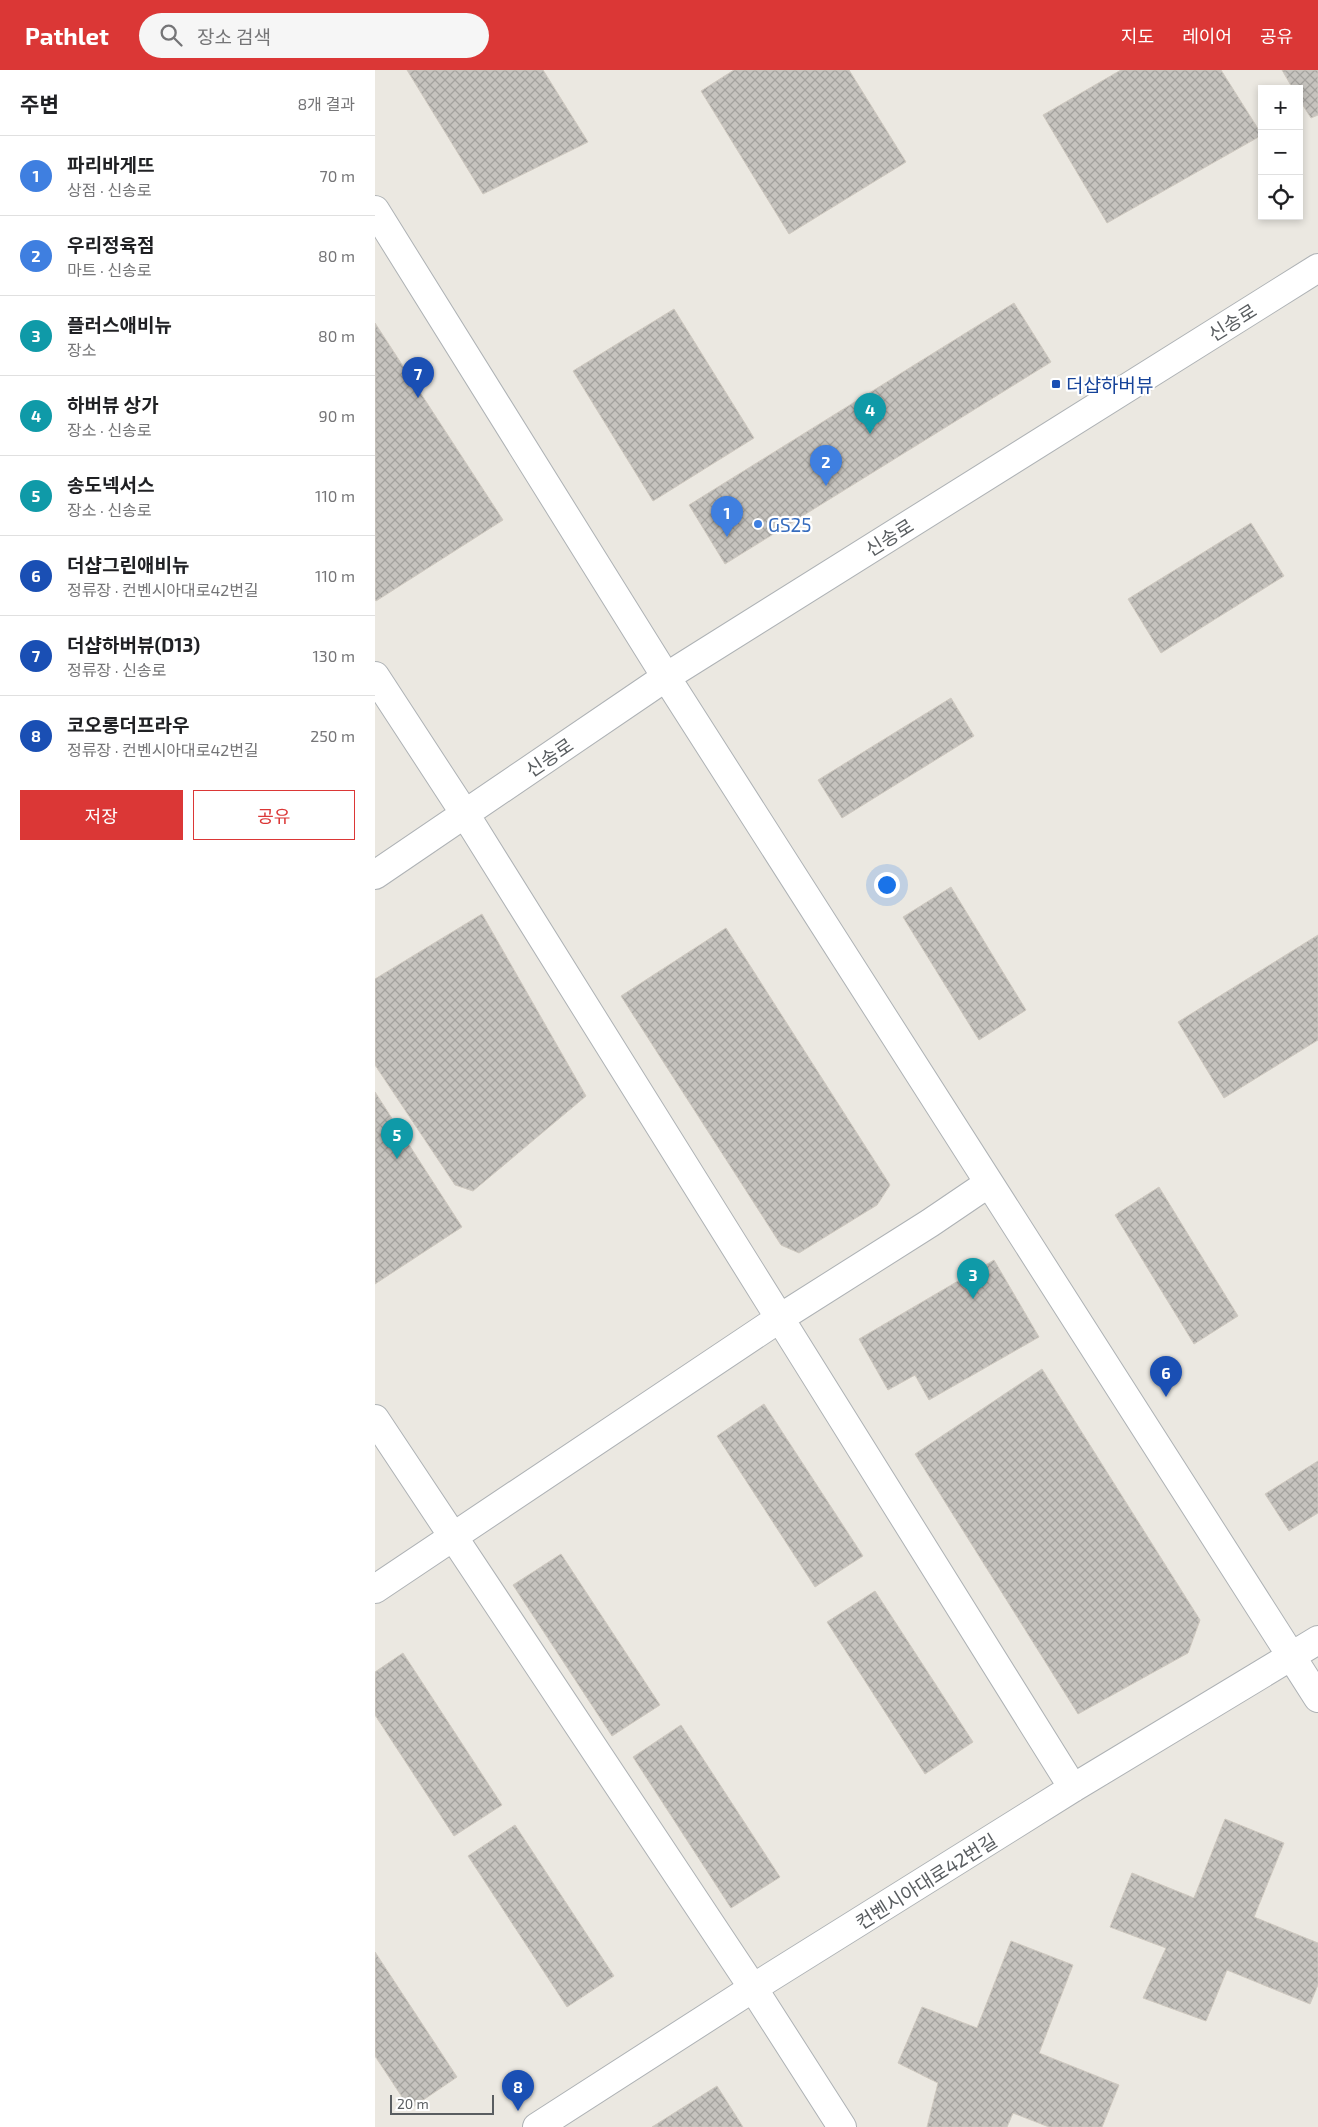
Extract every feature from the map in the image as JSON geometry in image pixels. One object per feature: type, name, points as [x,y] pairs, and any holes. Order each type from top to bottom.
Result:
[{"type":"street","points":[[375,210],[666,677],[1293,1656],[1318,1698]]},
{"type":"street","name":"신송로","points":[[375,875],[666,677],[1318,268]]},
{"type":"street","points":[[375,676],[465,814],[1073,1788]]},
{"type":"street","points":[[375,1590],[780,1318],[930,1223],[989,1183]]},
{"type":"street","points":[[375,1419],[753,1988],[842,2127]]},
{"type":"street","name":"컨벤시아대로42번길","points":[[537,2127],[753,1988],[1073,1788],[1318,1640]]},
{"type":"building","points":[[407,70],[543,70],[588,142],[483,194]]},
{"type":"building","points":[[734,70],[849,70],[906,162],[789,234],[701,91]]},
{"type":"building","points":[[1121,70],[1221,70],[1258,129],[1258,137],[1107,223],[1043,115]]},
{"type":"building","points":[[1282,70],[1318,70],[1318,115],[1311,118],[1303,105],[1303,85],[1291,85]]},
{"type":"building","points":[[1014,303],[1051,362],[725,564],[689,505]]},
{"type":"building","points":[[674,309],[754,438],[653,501],[573,371]]},
{"type":"building","points":[[375,323],[503,520],[376,601],[375,599]]},
{"type":"building","points":[[1251,523],[1284,576],[1161,653],[1128,599]]},
{"type":"building","points":[[951,698],[974,736],[842,818],[818,780]]},
{"type":"building","points":[[951,887],[1026,1010],[979,1040],[903,917]]},
{"type":"building","points":[[482,914],[586,1096],[473,1191],[455,1185],[375,1065],[375,979]]},
{"type":"building","points":[[726,928],[890,1185],[877,1205],[799,1253],[781,1245],[621,996]]},
{"type":"building","points":[[1318,935],[1318,1040],[1224,1098],[1178,1022]]},
{"type":"building","points":[[375,1092],[462,1227],[375,1284]]},
{"type":"building","points":[[1159,1187],[1238,1316],[1194,1344],[1115,1215]]},
{"type":"building","points":[[994,1260],[1039,1337],[929,1400],[915,1375],[888,1390],[859,1339]]},
{"type":"building","points":[[1042,1369],[1200,1620],[1188,1653],[1078,1714],[915,1454]]},
{"type":"building","points":[[764,1404],[863,1556],[815,1587],[717,1436]]},
{"type":"building","points":[[1318,1461],[1318,1513],[1289,1531],[1265,1494]]},
{"type":"building","points":[[561,1554],[660,1705],[612,1736],[513,1585]]},
{"type":"building","points":[[875,1591],[973,1742],[925,1774],[827,1622]]},
{"type":"building","points":[[403,1653],[502,1805],[454,1836],[375,1715],[375,1672]]},
{"type":"building","points":[[681,1725],[780,1877],[731,1908],[633,1757]]},
{"type":"building","points":[[1225,1819],[1284,1843],[1254,1917],[1318,1943],[1318,1985],[1310,2004],[1227,1970],[1206,2021],[1143,1998],[1166,1948],[1110,1927],[1132,1873],[1194,1898]]},
{"type":"building","points":[[515,1825],[614,1976],[567,2007],[468,1856]]},
{"type":"building","points":[[1011,1941],[1073,1965],[1039,2053],[1119,2085],[1102,2127],[1049,2127],[1013,2113],[1007,2127],[927,2127],[938,2083],[898,2063],[922,2007],[977,2028]]},
{"type":"building","points":[[375,1952],[457,2077],[410,2109],[375,2056]]},
{"type":"building","points":[[717,2086],[743,2127],[652,2127]]},
{"type":"place","name":"더샵하버뷰","points":[[1056,384]]},
{"type":"place","name":"더샵하버뷰(D13)","points":[[418,398]]},
{"type":"place","name":"하버뷰 상가","points":[[870,434]]},
{"type":"place","name":"우리정육점","points":[[826,486]]},
{"type":"place","name":"GS25","points":[[758,524]]},
{"type":"place","name":"파리바게뜨","points":[[727,537]]},
{"type":"place","name":"송도넥서스","points":[[397,1159]]},
{"type":"place","name":"플러스애비뉴","points":[[973,1299]]},
{"type":"place","name":"더샵그린애비뉴","points":[[1166,1397]]},
{"type":"place","name":"코오롱더프라우","points":[[518,2111]]}]
